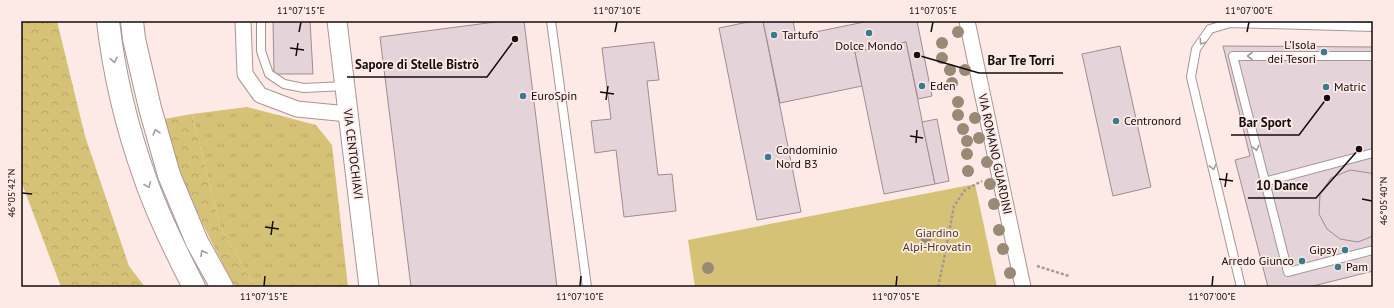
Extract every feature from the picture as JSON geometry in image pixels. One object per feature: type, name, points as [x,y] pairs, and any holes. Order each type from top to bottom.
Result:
[{"type":"highway","points":[[108,21],[123,106],[145,179],[174,247],[194,287]]},
{"type":"highway","points":[[132,21],[134,39],[150,108],[169,175],[197,242],[222,287]]},
{"type":"street","points":[[243,21],[245,74],[260,94],[297,109],[348,114]]},
{"type":"street","name":"VIA CENTOCHIAVI","points":[[337,21],[369,287]]},
{"type":"street","name":"VIA ROMANO GUARDINI","points":[[967,21],[1023,287]]},
{"type":"lane","points":[[260,21],[261,50],[269,74],[284,84],[304,88],[344,86]]},
{"type":"lane","points":[[550,21],[587,287]]},
{"type":"lane","points":[[1241,287],[1191,77],[1196,49],[1210,29],[1230,23],[1373,27]]},
{"type":"lane","points":[[1373,56],[1233,56],[1288,272],[1373,250]]},
{"type":"lane","points":[[1264,182],[1373,153]]},
{"type":"path","points":[[938,287],[954,206],[965,190],[982,181]]},
{"type":"path","points":[[1032,264],[1069,276]]},
{"type":"green space","points":[[21,21],[57,21],[85,136],[129,266],[145,287],[61,287],[21,181]]},
{"type":"green space","points":[[247,107],[316,125],[332,145],[348,287],[255,287],[220,226],[192,114]]},
{"type":"green space","points":[[192,114],[220,226],[255,287],[235,287],[194,205],[177,163],[164,119]]},
{"type":"green space","name":"Giardino Alpi-Hrovatin","points":[[975,184],[997,287],[695,287],[688,240]]},
{"type":"building","points":[[273,21],[310,21],[313,74],[274,74]]},
{"type":"building","points":[[503,21],[524,21],[557,287],[411,287],[380,37]]},
{"type":"building","name":"Condominio Nord B3","points":[[753,21],[763,21],[801,212],[757,220],[719,28]]},
{"type":"building","points":[[763,21],[793,21],[796,36],[869,21],[917,21],[932,96],[918,99],[906,42],[855,52],[862,86],[780,103]]},
{"type":"building","points":[[654,42],[659,80],[647,81],[658,175],[672,174],[676,211],[624,217],[616,150],[595,153],[591,121],[611,119],[602,48]]},
{"type":"building","name":"Condominio Nord B3","points":[[906,42],[935,184],[884,194],[855,52]]},
{"type":"building","name":"Centronord","points":[[1120,46],[1151,187],[1113,196],[1082,54]]},
{"type":"building","points":[[1223,46],[1373,47],[1373,271],[1309,287],[1268,287],[1235,160],[1250,156]]},
{"type":"building","points":[[937,119],[949,181],[935,184],[922,122]]},
{"type":"building","points":[[1350,170],[1370,173],[1373,175],[1373,236],[1358,242],[1340,239],[1327,229],[1319,214],[1320,194],[1331,178]]},
{"type":"place","name":"Dolce Mondo","points":[[869,33]]},
{"type":"place","name":"Tartufo","points":[[774,35]]},
{"type":"place","name":"Sapore di Stelle Bistrò","points":[[515,39]]},
{"type":"place","name":"L'Isola dei Tesori","points":[[1324,52]]},
{"type":"place","name":"Bar Tre Torri","points":[[917,55]]},
{"type":"place","name":"Eden","points":[[922,86]]},
{"type":"place","name":"Matric","points":[[1326,87]]},
{"type":"place","name":"EuroSpin","points":[[523,96]]},
{"type":"place","name":"Bar Sport","points":[[1327,98]]},
{"type":"place","name":"Centronord","points":[[1116,121]]},
{"type":"place","name":"10 Dance","points":[[1359,149]]},
{"type":"place","name":"Condominio Nord B3","points":[[768,157]]},
{"type":"place","name":"Gipsy","points":[[1345,250]]},
{"type":"place","name":"Arredo Giunco","points":[[1302,261]]},
{"type":"place","name":"Pam","points":[[1338,267]]}]
